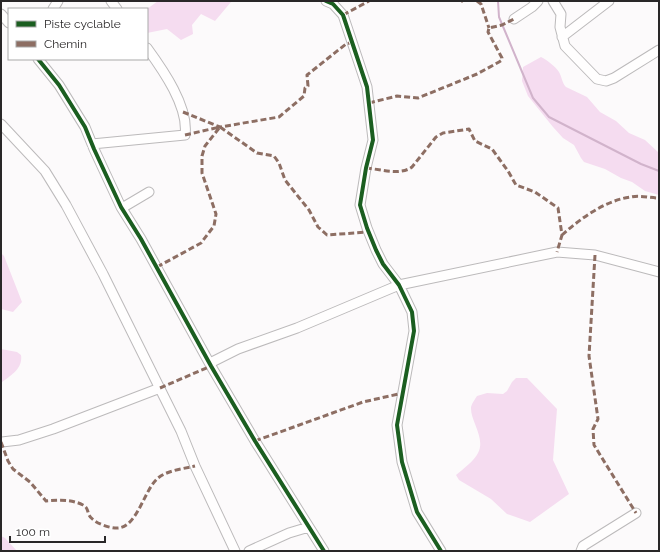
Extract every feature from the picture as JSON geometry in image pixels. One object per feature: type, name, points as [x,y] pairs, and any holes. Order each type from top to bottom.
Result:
[{"type":"street","points":[[326,1],[333,4],[343,15],[367,87],[372,140],[360,205],[376,250],[383,264],[400,285],[412,312],[414,331],[397,425],[402,462],[417,512],[441,551]]},
{"type":"street","points":[[514,19],[538,1]]},
{"type":"street","points":[[553,1],[561,14],[560,27],[565,46],[597,80],[606,81],[614,78],[659,50]]},
{"type":"street","points":[[562,37],[609,1]]},
{"type":"street","points":[[92,144],[185,135],[186,127],[182,107],[167,76],[148,49]]},
{"type":"street","points":[[39,60],[59,85],[85,127],[122,208],[148,250],[255,441],[324,551]]},
{"type":"street","points":[[1,124],[45,170],[66,205],[103,274],[160,388],[181,431],[195,466],[236,551]]},
{"type":"street","points":[[122,208],[149,192]]},
{"type":"street","points":[[210,363],[238,349],[297,328],[400,285],[557,252],[594,255],[659,272]]},
{"type":"street","points":[[2,442],[19,440],[53,429],[160,388]]},
{"type":"street","points":[[581,551],[583,546],[636,513]]},
{"type":"street","points":[[249,551],[289,533],[309,527]]},
{"type":"shaded area","points":[[158,1],[231,2],[215,21],[201,14],[192,25],[193,34],[181,40],[167,29],[148,33],[148,8]]},
{"type":"shaded area","points":[[541,57],[551,63],[557,70],[566,87],[587,97],[600,112],[616,121],[629,133],[645,140],[658,152],[659,195],[645,191],[632,182],[605,169],[584,162],[574,145],[563,138],[553,127],[528,96],[522,81],[523,67]]},
{"type":"shaded area","points":[[1,253],[4,256],[22,302],[13,312],[1,309]]},
{"type":"shaded area","points":[[1,349],[17,352],[21,355],[21,360],[16,371],[1,383]]},
{"type":"shaded area","points":[[516,378],[527,378],[557,409],[553,460],[569,494],[530,522],[507,514],[491,499],[459,480],[456,475],[474,459],[480,447],[479,436],[471,412],[471,407],[477,396],[487,393],[503,394],[507,391]]},
{"type":"shaded area","points":[[1,536],[5,538],[17,551],[1,551]]},
{"type":"waterway","points":[[498,1],[499,17],[533,98],[549,117],[641,164],[659,171]]},
{"type":"marked path","points":[[343,15],[369,1]]},
{"type":"marked path","points":[[477,1],[481,4],[489,28]]},
{"type":"marked path","points":[[369,103],[397,96],[418,98],[477,74],[499,62],[502,58],[488,32],[489,28],[502,25],[514,19]]},
{"type":"marked path","points":[[183,112],[220,127],[279,117],[304,96],[305,88],[308,86],[307,75],[346,44],[353,42]]},
{"type":"marked path","points":[[185,135],[220,127],[257,153],[274,156],[279,163],[285,180],[309,210],[318,227],[327,235],[368,232]]},
{"type":"marked path","points":[[157,267],[201,243],[214,226],[216,214],[202,173],[202,156],[205,146],[220,127]]},
{"type":"marked path","points":[[366,168],[396,172],[407,170],[412,167],[436,137],[443,133],[469,129],[475,141],[492,149],[516,185],[535,192],[558,208],[562,235],[557,252]]},
{"type":"marked path","points":[[562,235],[586,216],[612,202],[634,196],[659,198]]},
{"type":"marked path","points":[[595,255],[589,356],[598,419],[593,429],[594,445],[636,513]]},
{"type":"marked path","points":[[160,388],[211,366]]},
{"type":"marked path","points":[[255,441],[363,402],[403,393]]},
{"type":"marked path","points":[[1,442],[8,461],[13,469],[30,482],[46,501],[65,500],[78,503],[86,507],[89,515],[94,521],[102,525],[116,528],[126,525],[131,521],[153,483],[158,478],[171,471],[195,466]]},
{"type":"cycle path","points":[[326,1],[333,4],[343,15],[367,87],[373,140],[366,168],[360,205],[376,250],[383,264],[399,285],[412,312],[414,331],[397,425],[402,462],[417,512],[441,551]]},
{"type":"cycle path","points":[[39,60],[59,85],[85,127],[121,207],[141,239],[211,366],[255,441],[324,551]]}]
